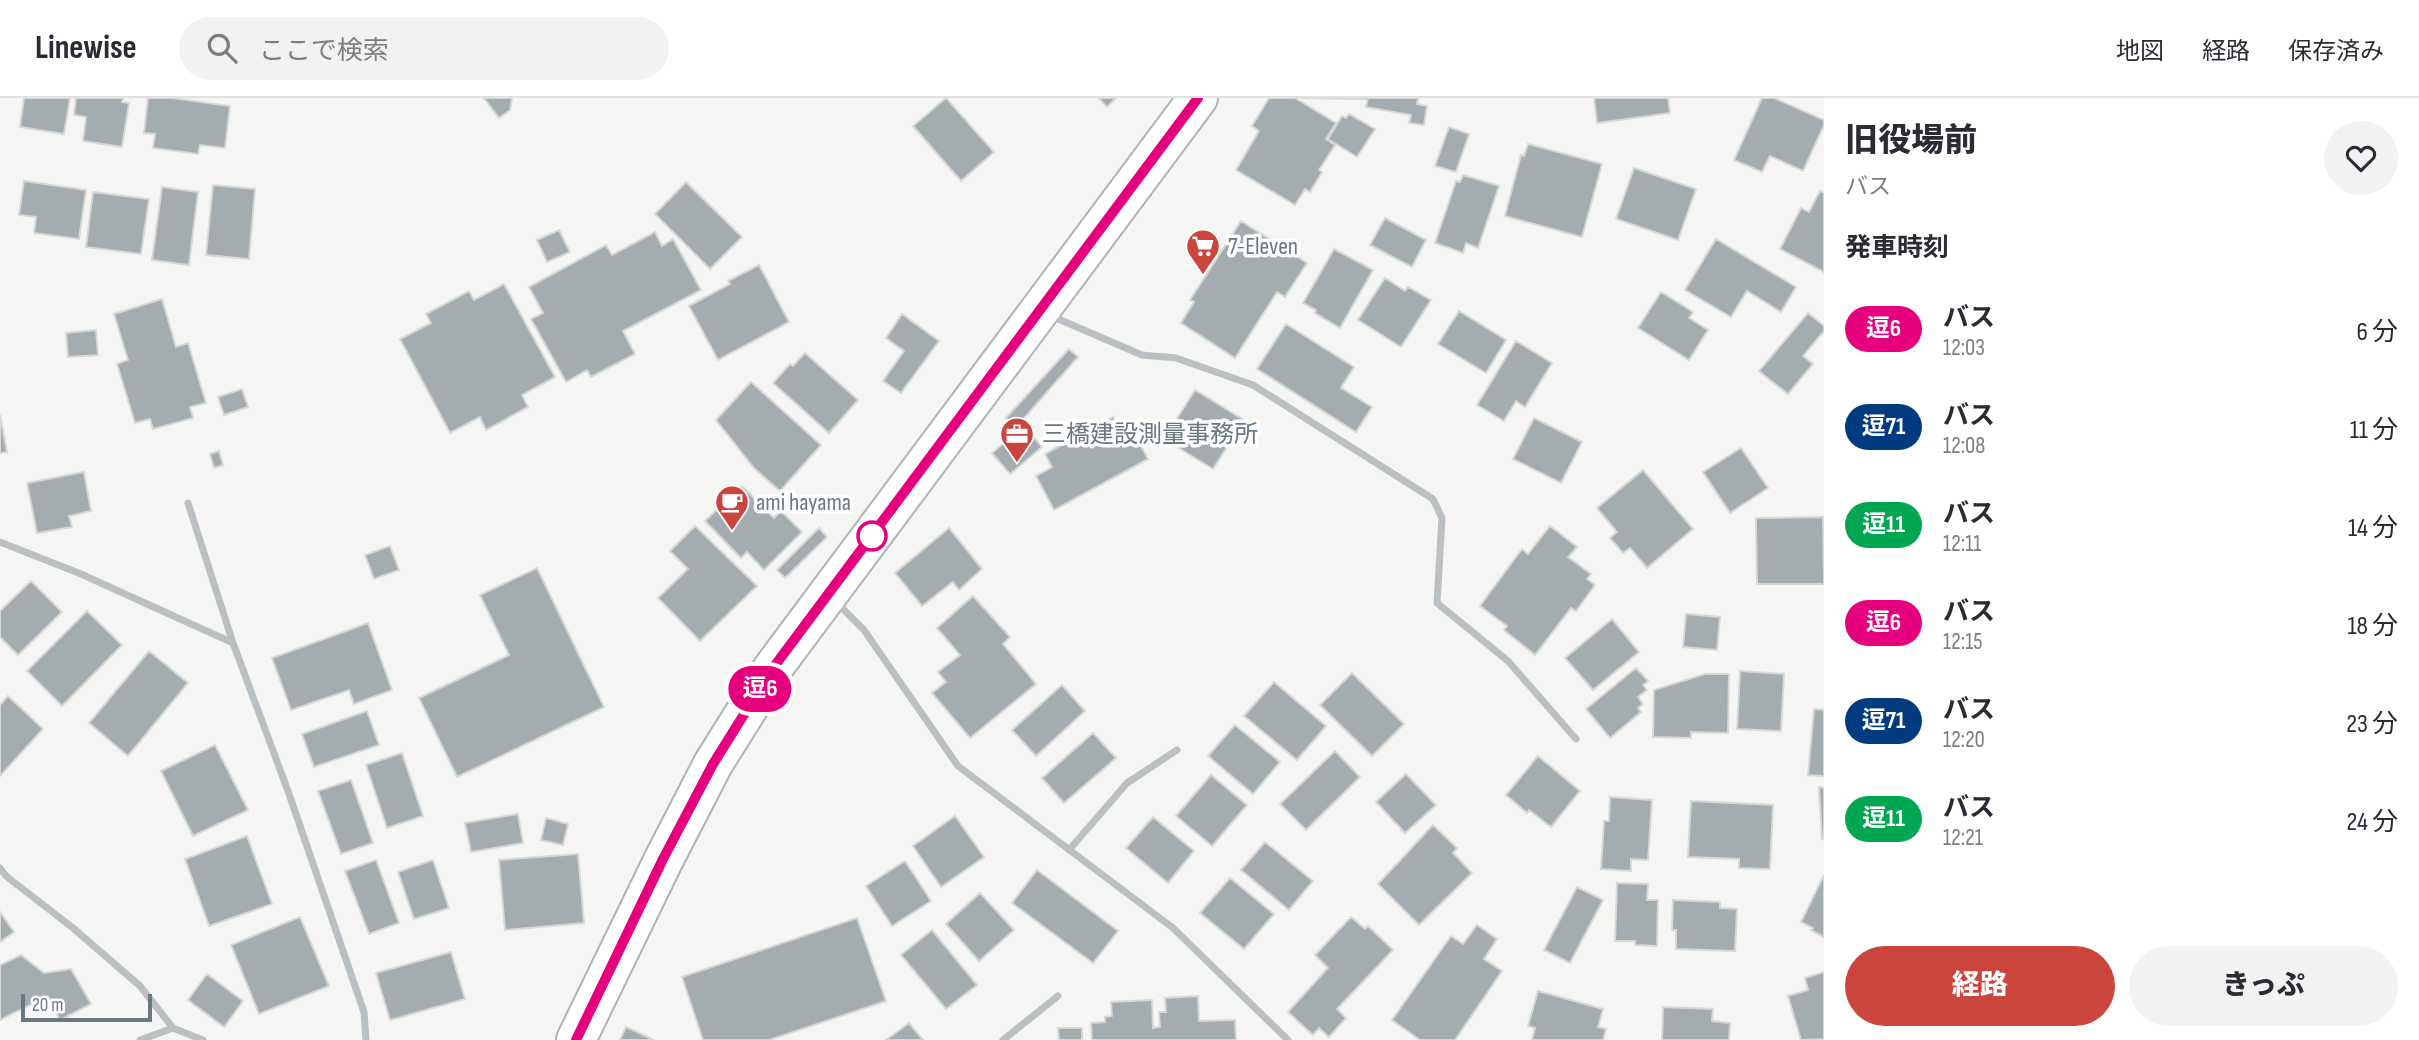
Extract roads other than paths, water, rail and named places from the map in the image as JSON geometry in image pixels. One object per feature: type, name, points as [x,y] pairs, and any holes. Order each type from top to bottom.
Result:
[{"type":"highway","points":[[576,1040],[663,859],[713,764],[773,668],[1193,100]]},
{"type":"street","points":[[1039,311],[1142,355],[1176,358],[1253,385],[1433,499],[1442,518],[1437,603],[1508,661],[1576,740]]},
{"type":"street","points":[[188,503],[233,643],[288,791],[364,1012],[366,1040]]},
{"type":"street","points":[[0,542],[81,574],[233,643]]},
{"type":"street","points":[[829,595],[864,631],[958,766],[1173,928],[1288,1040]]},
{"type":"street","points":[[1069,850],[1127,783],[1177,750]]},
{"type":"street","points":[[0,867],[6,876],[73,928],[140,986],[173,1028],[203,1040]]},
{"type":"street","points":[[1003,1040],[1058,996]]},
{"type":"street","points":[[139,1040],[173,1028]]},
{"type":"place","name":"7-Eleven","points":[[1203,276]]},
{"type":"place","name":"三橋建設測量事務所","points":[[1017,464]]},
{"type":"place","name":"ami hayama","points":[[732,532]]}]
